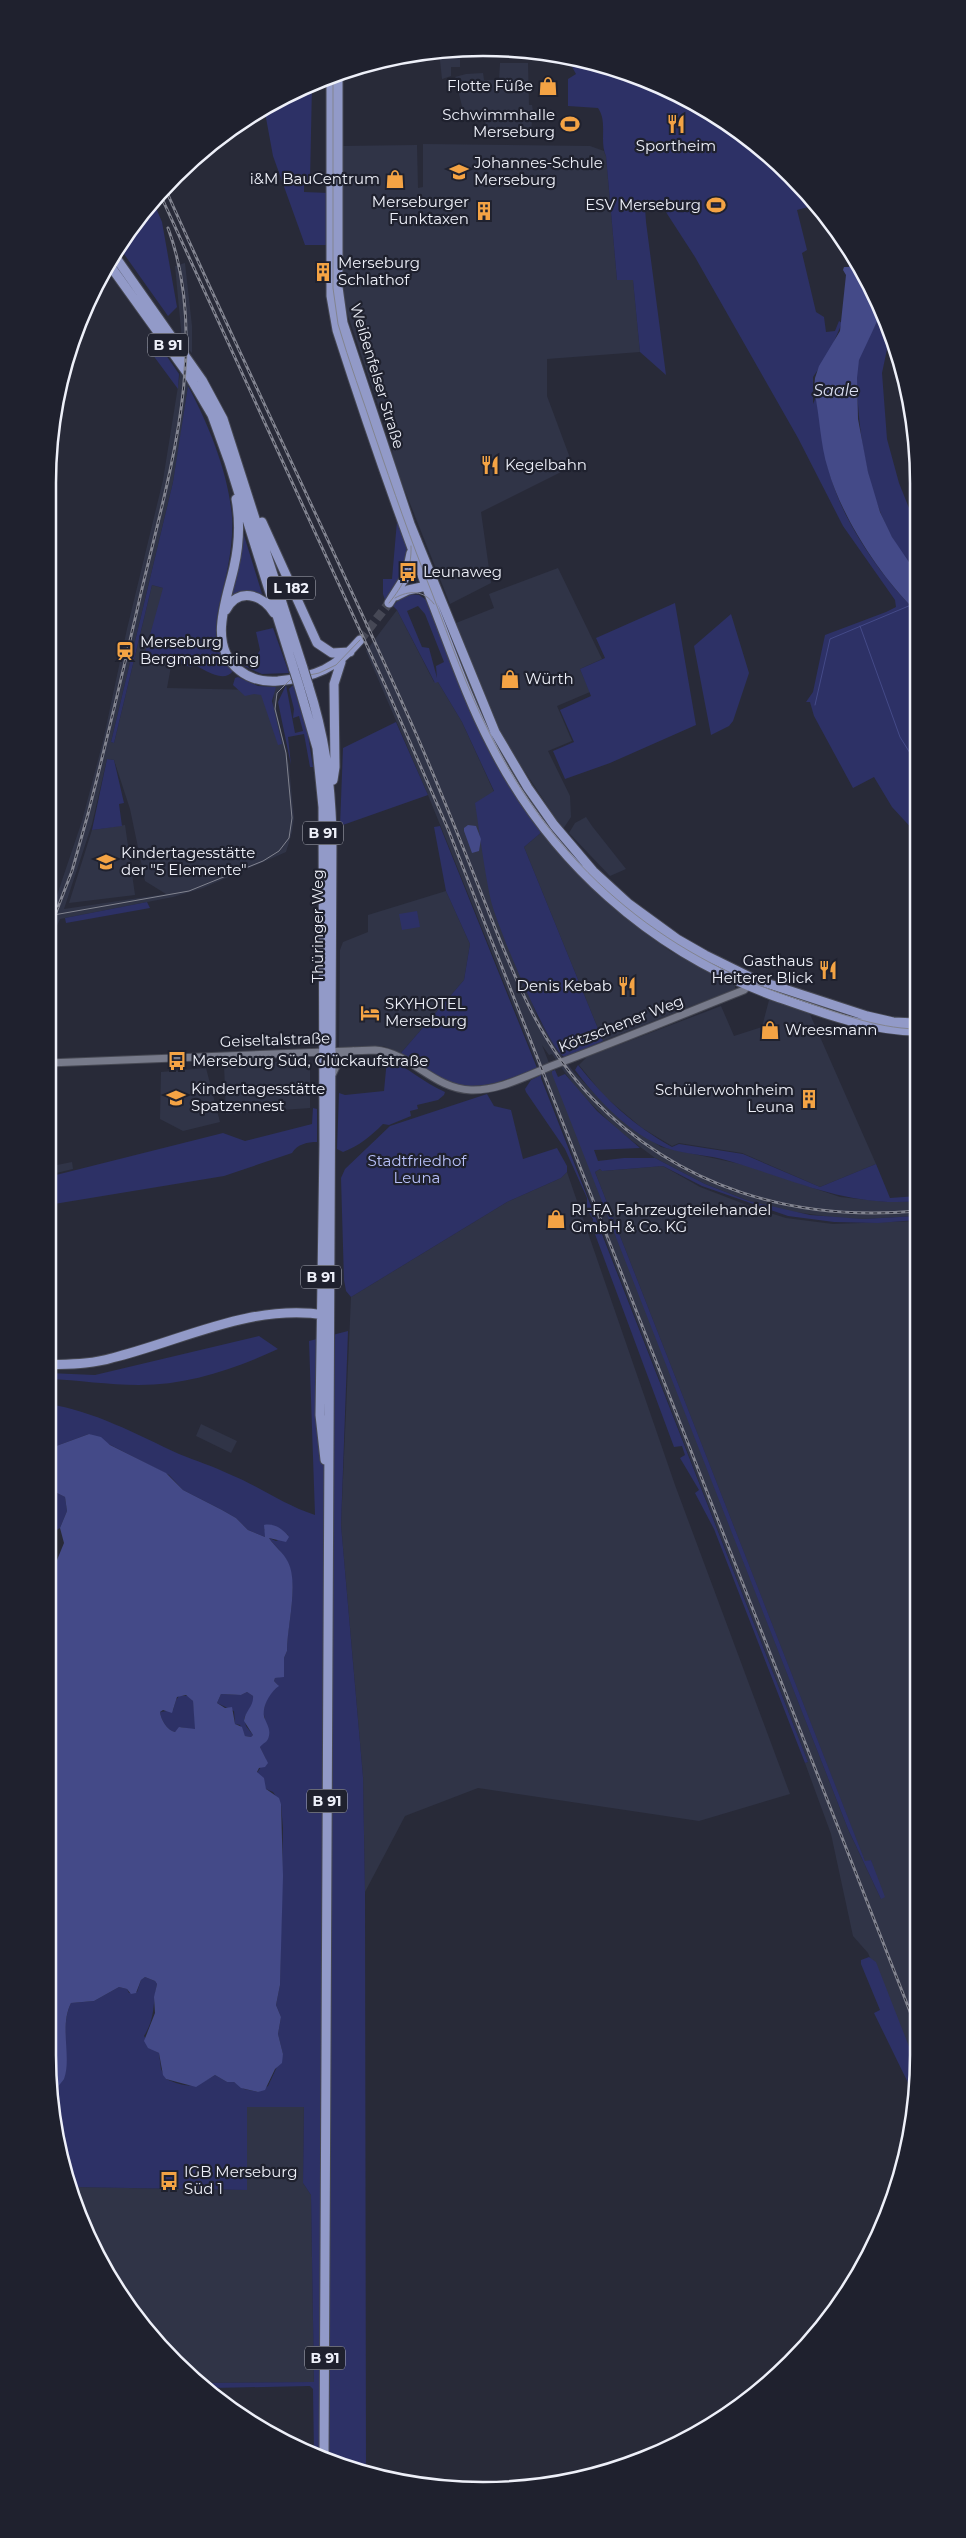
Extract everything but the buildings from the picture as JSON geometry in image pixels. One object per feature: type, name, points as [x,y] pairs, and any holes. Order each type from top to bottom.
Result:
[{"type":"main road","name":"Weißenfelser Straße","points":[[338,82],[338,279],[340,312],[410,524],[417,563],[430,585],[492,726],[515,767],[554,825],[611,887],[647,918],[751,983]]},
{"type":"main road","name":"Weißenfelser Straße","points":[[331,85],[331,270],[333,311],[347,360],[413,542]]},
{"type":"main road","name":"B 91","points":[[118,262],[206,387],[223,419],[250,499],[304,685]]},
{"type":"main road","name":"B 91","points":[[113,270],[198,390],[212,415],[280,621],[299,669]]},
{"type":"main road","points":[[229,462],[237,501],[238,533],[234,568],[226,594],[223,615],[222,630],[226,654],[238,669],[259,680],[282,680],[319,673],[342,660],[360,640]]},
{"type":"main road","name":"L 182","points":[[250,499],[317,643],[332,653],[350,652]]},
{"type":"main road","points":[[417,563],[390,602],[405,591],[430,585]]},
{"type":"main road","name":"Weißenfelser Straße","points":[[430,585],[478,716],[505,769],[546,831],[587,877],[623,910],[669,944],[751,983]]},
{"type":"main road","points":[[223,615],[231,602],[236,598],[251,595],[265,601],[280,621]]},
{"type":"main road","points":[[331,785],[335,767],[334,684],[342,660]]},
{"type":"main road","name":"Thüringer Weg","points":[[304,685],[325,746],[331,785],[327,1052]]},
{"type":"main road","name":"Thüringer Weg","points":[[304,685],[317,748],[324,807],[327,1052]]},
{"type":"main road","points":[[751,983],[880,1020],[910,1022]]},
{"type":"main road","points":[[751,983],[864,1025],[891,1030],[910,1031]]},
{"type":"main road","name":"B 91","points":[[326,1316],[332,1076],[327,1052]]},
{"type":"main road","name":"B 91","points":[[324,2451],[330,1502],[326,1316],[327,1052]]},
{"type":"main road","points":[[56,1364],[110,1359],[209,1327],[244,1319],[270,1316],[326,1316]]},
{"type":"street","name":"Kötzschener Weg","points":[[494,1087],[744,990],[751,983]]},
{"type":"street","name":"Geiseltalstraße","points":[[56,1063],[354,1050],[384,1051],[412,1063],[434,1080],[453,1087],[470,1090],[494,1087]]},
{"type":"street","points":[[332,1076],[339,1060],[354,1050]]},
{"type":"shaded area","points":[[460,57],[460,67],[451,67],[451,76],[442,79],[440,59]]},
{"type":"shaded area","points":[[500,63],[528,63],[529,105],[532,105],[533,111],[529,111],[529,120],[532,120],[531,135],[486,136],[485,119],[465,119],[455,77],[483,73],[484,80],[499,80]]},
{"type":"shaded area","points":[[423,144],[590,146],[604,151],[617,280],[633,279],[640,352],[547,359],[547,396],[573,466],[481,512],[491,583],[450,604],[401,481],[392,453],[393,449],[343,301],[342,146],[417,145],[418,188],[423,187]]},
{"type":"shaded area","points":[[185,263],[192,326],[192,353],[189,350],[188,386],[181,434],[173,482],[111,742],[114,743],[152,585],[163,588],[172,661],[167,688],[261,690],[273,707],[274,690],[276,687],[283,686],[276,698],[276,709],[289,765],[294,818],[292,832],[286,852],[203,888],[173,897],[60,919],[56,928],[56,898],[82,821],[103,741],[127,629],[163,480],[180,374],[182,340],[175,266]],"holes":[[[107,759],[114,760],[130,809],[145,881],[166,894],[64,909],[92,824]]]},
{"type":"shaded area","points":[[558,568],[602,659],[580,669],[590,692],[557,706],[572,741],[548,751],[570,796],[571,817],[563,829],[498,731],[456,623],[494,608],[489,594]]},
{"type":"shaded area","points":[[397,610],[434,682],[438,682],[462,722],[494,792],[492,902],[538,1018],[573,1071],[604,1103],[626,1123],[661,1147],[745,1165],[840,1197],[887,1202],[910,1201],[910,1216],[863,1219],[838,1218],[781,1210],[749,1201],[705,1184],[655,1158],[619,1131],[578,1091],[552,1054],[549,1055],[542,1045],[848,1829],[881,1899],[871,1860],[865,1862],[595,1172],[600,1169],[602,1171],[663,1166],[700,1187],[786,1218],[833,1224],[910,1221],[910,2053],[868,1953],[853,1936],[831,1834],[805,1763],[808,1762],[542,1077],[428,795],[366,651]]},
{"type":"shaded area","points":[[586,817],[626,869],[610,876],[569,833],[575,823]]},
{"type":"shaded area","name":"Kindertagesstätte der \"5 Elemente\"","points":[[125,825],[135,895],[69,903],[92,830]]},
{"type":"shaded area","points":[[543,831],[582,878],[642,931],[670,951],[735,986],[735,989],[603,1041],[524,847]]},
{"type":"shaded area","points":[[446,891],[470,944],[464,980],[401,1053],[383,1046],[339,1047],[340,950],[343,942],[368,932],[368,915]]},
{"type":"shaded area","points":[[769,1000],[809,1012],[876,1164],[820,1187],[742,1153],[679,1143],[672,1146],[642,1128],[604,1096],[579,1065],[587,1057],[721,1006],[734,1036],[762,1027]]},
{"type":"shaded area","points":[[310,1060],[310,1108],[226,1114],[224,1065]]},
{"type":"shaded area","points":[[206,1068],[220,1122],[183,1131],[160,1119],[161,1072]]},
{"type":"shaded area","points":[[56,1160],[57,1165],[72,1162],[73,1169],[56,1173]]},
{"type":"shaded area","points":[[567,1172],[675,1485],[790,1794],[699,1821],[478,1788],[405,1816],[365,1892],[363,1777],[341,1525],[351,1297],[507,1202],[561,1178]]},
{"type":"shaded area","points":[[201,1424],[237,1441],[231,1453],[196,1436]]},
{"type":"shaded area","points":[[246,2107],[304,2107],[303,2183],[311,2195],[314,2382],[210,2383],[181,2357],[162,2336],[128,2292],[100,2244],[78,2187],[247,2190]]},
{"type":"green space","points":[[571,65],[620,79],[672,100],[696,113],[743,144],[785,181],[808,207],[797,210],[807,250],[802,253],[816,312],[824,317],[826,332],[835,331],[839,321],[842,323],[829,353],[813,377],[813,404],[816,397],[830,476],[840,503],[868,553],[891,584],[910,605],[910,826],[892,807],[874,777],[853,788],[814,716],[810,702],[806,702],[813,692],[825,635],[896,607],[895,600],[843,526],[798,438],[695,257],[664,209],[653,202],[645,208],[646,222],[666,375],[640,352],[633,280],[617,280],[601,113],[598,108],[568,106],[568,79],[576,74]]},
{"type":"green space","points":[[312,92],[310,182],[304,182],[304,192],[329,193],[328,245],[305,245],[273,156],[266,116]]},
{"type":"green space","points":[[156,209],[162,222],[177,307],[168,316],[123,253]]},
{"type":"green space","points":[[878,322],[887,347],[882,373],[887,439],[899,483],[910,510],[910,564],[890,534],[881,514],[873,492],[863,449],[857,387],[858,364],[864,347]]},
{"type":"green space","points":[[157,342],[179,374],[178,389],[147,347]]},
{"type":"green space","points":[[188,386],[203,416],[216,449],[227,484],[230,501],[232,542],[219,607],[216,634],[218,647],[233,671],[229,675],[219,676],[193,664],[191,667],[175,662],[173,667],[166,662],[147,657],[145,653],[163,588],[152,585],[114,743],[111,742],[173,482]]},
{"type":"green space","points":[[389,488],[407,544],[407,552],[401,574],[385,600],[383,579],[392,579],[397,521],[386,489]]},
{"type":"green space","points":[[242,529],[263,597],[230,600]]},
{"type":"green space","points":[[409,594],[419,595],[428,601],[457,672],[543,831],[524,847],[603,1041],[565,1057],[557,1050],[536,1012],[513,960],[491,901],[475,803],[494,791],[462,722],[438,682],[435,683],[397,610],[393,606],[400,598]],"holes":[[[418,606],[425,614],[444,662],[436,666],[437,678],[429,648],[422,647],[407,611]]]},
{"type":"green space","points":[[675,603],[696,725],[610,763],[565,779],[553,751],[574,742],[560,710],[591,696],[580,669],[605,658],[596,638]]},
{"type":"green space","points":[[731,614],[749,673],[733,721],[729,726],[711,735],[694,646]]},
{"type":"green space","points":[[273,628],[289,673],[262,674],[244,666],[248,661],[254,660],[260,650],[256,632]]},
{"type":"green space","points":[[238,677],[258,686],[276,687],[272,701],[282,744],[278,745],[261,695],[245,696],[233,685],[235,678]]},
{"type":"green space","points":[[286,685],[295,733],[303,731],[299,716],[293,718],[294,709],[289,689],[293,685],[308,735],[313,767],[310,767],[304,734],[288,737],[291,765],[278,702]]},
{"type":"green space","points":[[396,722],[428,795],[340,826],[343,748]]},
{"type":"green space","points":[[107,759],[114,760],[124,803],[119,804],[122,826],[92,830]]},
{"type":"green space","points":[[440,826],[537,1068],[500,1082],[475,1086],[450,1083],[432,1074],[401,1053],[464,980],[470,944],[446,891],[434,827]]},
{"type":"green space","points":[[147,902],[150,908],[66,923],[65,918]]},
{"type":"green space","points":[[417,911],[420,927],[402,930],[399,914]]},
{"type":"green space","points":[[387,1059],[445,1092],[444,1095],[438,1100],[417,1105],[418,1109],[410,1111],[411,1116],[389,1125],[383,1124],[374,1133],[349,1150],[343,1152],[337,1149],[339,1093],[345,1095],[384,1091]]},
{"type":"green space","points":[[578,1065],[621,1111],[645,1130],[672,1147],[679,1144],[743,1154],[820,1187],[876,1164],[890,1198],[910,1197],[910,1201],[891,1202],[842,1196],[722,1159],[666,1148],[647,1139],[613,1113],[575,1070]]},
{"type":"green space","points":[[555,1070],[558,1077],[565,1074],[597,1111],[640,1148],[594,1150],[598,1161],[624,1158],[655,1158],[705,1184],[749,1201],[810,1215],[863,1219],[910,1216],[910,1221],[878,1223],[834,1222],[788,1216],[702,1186],[663,1166],[602,1171],[600,1169],[595,1172],[865,1861],[871,1860],[885,1897],[881,1899],[848,1829],[552,1071]]},
{"type":"green space","points":[[541,1075],[808,1762],[805,1763],[714,1529],[695,1493],[699,1490],[680,1458],[685,1455],[682,1446],[674,1447],[592,1226],[593,1219],[587,1210],[587,1198],[565,1149],[526,1092],[525,1089],[531,1080]]},
{"type":"green space","name":"Stadtfriedhof Leuna","points":[[487,1094],[494,1106],[511,1110],[523,1159],[557,1148],[567,1166],[567,1172],[561,1178],[507,1202],[351,1297],[346,1291],[344,1280],[341,1178],[345,1169],[390,1126]]},
{"type":"green space","points":[[313,1108],[317,1109],[317,1142],[303,1144],[292,1153],[224,1176],[56,1204],[56,1175],[223,1133],[245,1141],[312,1124]]},
{"type":"green space","points":[[348,1331],[341,1525],[363,1777],[365,1892],[366,2465],[314,2446],[313,2389],[310,2386],[216,2388],[210,2383],[314,2382],[311,2195],[303,2183],[304,2107],[247,2107],[247,2190],[78,2187],[64,2138],[57,2087],[65,2068],[67,2013],[71,2003],[94,2001],[119,1987],[127,1989],[129,1993],[137,1992],[141,1980],[145,1977],[155,1981],[157,1984],[152,2017],[144,2036],[153,2050],[159,2053],[161,2069],[166,2079],[192,2085],[215,2075],[227,2082],[234,2082],[244,2089],[258,2092],[268,2086],[283,2054],[278,2034],[281,2017],[276,2005],[280,1985],[283,1828],[281,1804],[273,1792],[266,1789],[257,1773],[266,1759],[260,1747],[265,1718],[263,1713],[267,1697],[278,1685],[274,1681],[275,1678],[284,1676],[284,1658],[287,1651],[292,1604],[292,1580],[286,1559],[269,1538],[276,1541],[288,1535],[279,1528],[264,1529],[265,1537],[248,1530],[236,1518],[183,1490],[169,1475],[89,1434],[56,1446],[56,1405],[82,1412],[115,1424],[179,1454],[217,1468],[315,1515],[309,1341]]},
{"type":"green space","points":[[259,1336],[278,1349],[228,1369],[175,1382],[139,1385],[56,1380],[56,1373],[95,1375]]},
{"type":"green space","points":[[56,1492],[65,1497],[67,1511],[60,1528],[56,1530]]},
{"type":"green space","points":[[247,1692],[253,1696],[253,1703],[244,1718],[246,1726],[253,1735],[251,1737],[245,1736],[240,1725],[235,1724],[234,1711],[217,1703],[221,1694],[241,1695]]},
{"type":"green space","points":[[179,1696],[189,1696],[193,1701],[196,1728],[194,1730],[181,1727],[175,1732],[172,1731],[167,1727],[162,1718],[160,1712],[173,1710]]},
{"type":"green space","points":[[869,1957],[876,1962],[910,2049],[909,2084],[874,2013],[880,2010],[861,1960]]},
{"type":"water","name":"Saale","points":[[850,265],[866,294],[877,321],[859,360],[857,378],[858,419],[868,472],[880,512],[892,537],[910,564],[910,605],[888,580],[852,525],[834,487],[823,450],[814,390],[815,378],[819,366],[840,331],[846,275],[843,270],[844,267],[849,267]]},
{"type":"water","points":[[468,825],[476,826],[481,839],[479,851],[472,853],[464,831],[464,828]]},
{"type":"water","points":[[89,1434],[101,1437],[110,1445],[166,1473],[183,1490],[236,1518],[248,1530],[265,1537],[264,1525],[271,1525],[284,1531],[289,1537],[286,1542],[269,1538],[288,1562],[291,1571],[293,1593],[287,1651],[284,1658],[284,1677],[275,1678],[274,1681],[279,1686],[273,1691],[264,1708],[269,1735],[260,1747],[268,1763],[265,1767],[259,1768],[257,1772],[264,1778],[266,1789],[279,1798],[281,1804],[283,1876],[280,1985],[276,2005],[281,2017],[278,2034],[283,2054],[282,2063],[275,2069],[265,2090],[258,2092],[241,2088],[234,2082],[227,2082],[215,2075],[196,2087],[166,2079],[163,2075],[159,2053],[148,2048],[144,2041],[155,2013],[154,1997],[157,1984],[155,1981],[145,1977],[141,1980],[136,1993],[131,1994],[127,1989],[119,1987],[94,2001],[71,2003],[66,2022],[66,2070],[64,2079],[57,2087],[56,1562],[64,1543],[60,1528],[67,1511],[65,1497],[56,1492],[56,1446]],"holes":[[[247,1692],[253,1696],[244,1721],[253,1735],[251,1737],[245,1736],[242,1727],[235,1724],[232,1707],[225,1708],[217,1703],[221,1694],[241,1695]],[[186,1695],[193,1701],[195,1729],[179,1727],[175,1732],[169,1729],[160,1712],[163,1710],[172,1713],[177,1697]]]},
{"type":"waterway","points":[[815,705],[830,639],[910,605]]},
{"type":"waterway","points":[[860,626],[900,737],[910,753]]},
{"type":"tunnel","points":[[360,640],[389,603]]},
{"type":"tram line","points":[[333,84],[333,288],[338,324],[402,515],[459,664],[490,734],[516,781],[546,824],[579,863],[616,899],[657,930],[700,957],[747,980],[841,1014],[886,1026],[910,1029]]},
{"type":"tram line","points":[[389,603],[406,577],[410,562],[411,546]]},
{"type":"tram line","points":[[395,598],[400,595],[416,593],[426,596],[434,604]]},
{"type":"tram line","points":[[56,915],[189,891],[263,861],[279,851],[289,838],[292,818],[286,753],[275,709],[277,693],[291,679],[319,673],[336,665],[360,640]]},
{"type":"railway","points":[[168,195],[417,736],[515,976],[540,1028],[572,1076],[592,1098],[626,1129],[662,1155],[701,1176],[741,1192],[783,1204],[827,1211],[871,1213],[910,1211]]},
{"type":"railway","points":[[163,201],[385,685],[448,829],[910,2012]]},
{"type":"railway","points":[[56,912],[72,871],[109,731],[163,503],[181,411],[186,318],[180,273],[168,228]]},
{"type":"place","name":"Flotte Füße","points":[[548,86]]},
{"type":"place","name":"Schwimmhalle Merseburg","points":[[570,124]]},
{"type":"place","name":"Sportheim","points":[[676,124]]},
{"type":"place","name":"Johannes-Schule Merseburg","points":[[459,172]]},
{"type":"place","name":"i&M BauCentrum","points":[[395,179]]},
{"type":"place","name":"ESV Merseburg","points":[[716,205]]},
{"type":"place","name":"Merseburger Funktaxen","points":[[484,211]]},
{"type":"place","name":"Merseburg Schlathof","points":[[323,272]]},
{"type":"place","name":"Kegelbahn","points":[[490,465]]},
{"type":"place","name":"Leunaweg","points":[[408,572]]},
{"type":"place","name":"Merseburg Bergmannsring","points":[[125,651]]},
{"type":"place","name":"Würth","points":[[510,679]]},
{"type":"place","name":"Kindertagesstätte der \"5 Elemente\"","points":[[106,862]]},
{"type":"place","name":"Gasthaus Heiterer Blick","points":[[828,970]]},
{"type":"place","name":"Denis Kebab","points":[[627,986]]},
{"type":"place","name":"SKYHOTEL Merseburg","points":[[370,1013]]},
{"type":"place","name":"Wreesmann","points":[[770,1030]]},
{"type":"place","name":"Merseburg Süd, Glückaufstraße","points":[[177,1061]]},
{"type":"place","name":"Kindertagesstätte Spatzennest","points":[[176,1098]]},
{"type":"place","name":"Schülerwohnheim Leuna","points":[[809,1099]]},
{"type":"place","name":"RI-FA Fahrzeugteilehandel GmbH & Co. KG","points":[[556,1219]]},
{"type":"place","name":"IGB Merseburg Süd 1","points":[[169,2181]]}]
